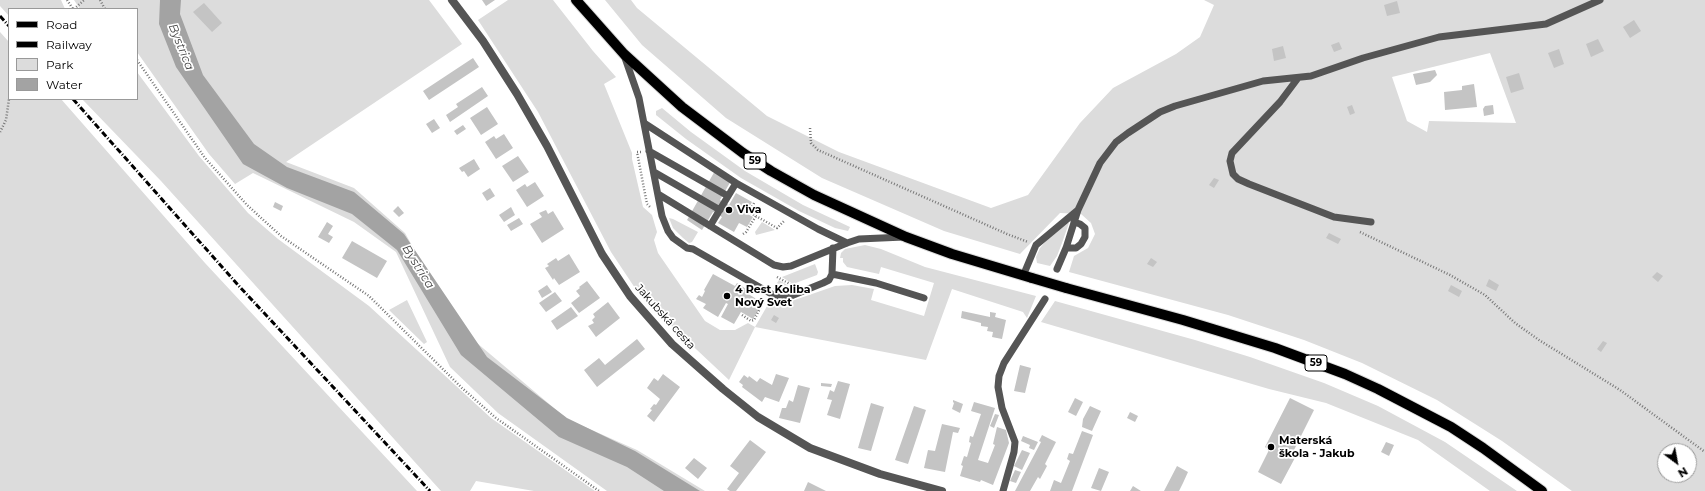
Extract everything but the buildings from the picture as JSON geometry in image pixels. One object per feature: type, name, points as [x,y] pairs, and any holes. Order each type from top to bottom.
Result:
[{"type":"main road","name":"59","points":[[576,0],[624,54],[682,107],[743,153],[771,171],[814,194],[906,236],[952,254],[1275,348],[1345,374],[1378,389],[1451,427],[1483,448],[1542,491]]},
{"type":"street","name":"Jakubská cesta","points":[[452,0],[483,41],[517,94],[547,146],[602,254],[630,296],[672,344],[752,412],[810,448],[880,474],[942,491]]},
{"type":"lane","points":[[1057,269],[1066,248],[1078,210],[1100,163],[1107,153],[1128,132],[1160,112],[1175,106],[1263,81],[1311,76],[1399,47],[1439,37],[1546,24],[1600,0]]},
{"type":"lane","points":[[624,54],[639,98],[662,216],[668,231],[678,242],[775,296],[791,296],[829,280],[832,274],[833,248]]},
{"type":"lane","points":[[1298,78],[1280,102],[1232,154],[1230,161],[1233,174],[1238,179],[1249,184],[1334,217],[1371,222]]},
{"type":"lane","points":[[644,124],[736,183],[847,243]]},
{"type":"lane","points":[[649,151],[728,196]]},
{"type":"lane","points":[[654,172],[720,210]]},
{"type":"lane","points":[[710,226],[736,183]]},
{"type":"lane","points":[[658,194],[774,265],[783,267],[791,266],[847,243],[859,240],[906,236]]},
{"type":"lane","points":[[1027,277],[1036,244],[1078,210]]},
{"type":"lane","points":[[1066,248],[1076,248],[1081,244],[1085,237],[1085,228],[1074,222]]},
{"type":"lane","points":[[832,274],[876,283],[924,298]]},
{"type":"lane","points":[[1003,491],[1014,452],[1015,442],[1002,408],[998,387],[999,376],[1007,358],[1046,299]]},
{"type":"path","points":[[67,0],[73,8]]},
{"type":"path","points":[[75,8],[84,0]]},
{"type":"path","points":[[138,61],[204,158],[246,205],[281,236],[369,296],[462,388],[496,418],[599,491]]},
{"type":"path","points":[[0,132],[6,120],[9,100]]},
{"type":"path","points":[[810,128],[811,143],[818,150],[1007,234],[1036,244]]},
{"type":"path","points":[[755,201],[749,212],[777,228],[792,214]]},
{"type":"path","points":[[737,236],[746,232],[756,216]]},
{"type":"path","points":[[1355,229],[1450,275],[1485,295],[1515,323],[1620,390],[1705,452]]},
{"type":"path","points":[[742,315],[751,321],[754,320],[764,303],[764,299]]},
{"type":"green space","points":[[0,0],[61,0],[65,8],[8,8],[8,15],[0,6]]},
{"type":"green space","points":[[74,0],[429,0],[462,44],[286,162],[354,188],[405,233],[458,327],[567,419],[637,450],[705,491],[607,491],[498,413],[450,367],[396,252],[354,222],[253,173],[235,184],[209,154],[138,53],[138,8],[79,8]]},
{"type":"green space","points":[[508,0],[553,0],[593,51],[616,77],[604,84],[632,153],[643,207],[652,215],[657,232],[654,240],[658,253],[705,321],[720,330],[735,330],[748,323],[755,327],[729,380],[648,304],[635,288],[611,252],[538,112],[478,20]]},
{"type":"green space","points":[[605,0],[631,0],[637,8],[767,116],[839,152],[991,208],[1028,195],[1080,123],[1113,88],[1176,54],[1200,37],[1214,5],[1204,0],[1705,0],[1705,491],[1572,491],[1502,441],[1437,400],[1362,363],[1304,340],[1228,315],[1069,272],[1074,256],[1088,248],[1095,234],[1091,223],[1081,214],[1060,213],[1020,254],[944,231],[822,178],[726,118],[642,45]],"holes":[[[1490,53],[1516,123],[1429,121],[1427,132],[1407,121],[1392,77]]]},
{"type":"green space","points":[[0,32],[8,41],[8,100],[62,100],[205,263],[417,491],[0,491]]},
{"type":"green space","points":[[138,73],[199,156],[248,213],[278,239],[369,306],[491,418],[595,491],[534,491],[476,481],[470,491],[441,491],[161,181],[83,100],[138,100]]},
{"type":"green space","points":[[662,108],[691,132],[745,171],[803,205],[850,227],[848,231],[835,228],[799,211],[741,178],[686,139],[656,115],[656,111]]},
{"type":"green space","points":[[669,218],[698,232],[692,242],[689,243],[673,228]]},
{"type":"green space","points":[[762,222],[775,230],[756,235],[755,232]]},
{"type":"green space","points":[[1066,223],[1069,223],[1062,243],[1057,256],[1050,266],[1037,263],[1036,257],[1040,248],[1053,233]]},
{"type":"green space","points":[[865,245],[881,249],[925,267],[1036,296],[1027,318],[1023,312],[952,289],[926,360],[755,327],[770,301],[786,303],[835,286],[852,285],[874,289],[871,300],[924,316],[934,283],[881,267],[879,274],[847,267],[843,262],[843,258],[840,258],[841,253],[845,249]]},
{"type":"green space","points":[[815,264],[818,272],[817,275],[793,284],[782,277]]},
{"type":"green space","points":[[779,280],[792,288],[783,291],[773,289]]},
{"type":"green space","points":[[407,300],[427,342],[424,344],[389,310]]},
{"type":"green space","points":[[1055,301],[1195,340],[1250,357],[1324,383],[1378,406],[1445,442],[1517,491],[1490,491],[1418,440],[1326,403],[1269,389],[1041,322]]},
{"type":"water","name":"Bystrica","points":[[160,0],[181,0],[180,14],[203,75],[254,144],[287,167],[354,192],[404,234],[487,357],[567,418],[635,451],[700,491],[664,491],[627,467],[559,437],[461,355],[397,250],[352,214],[287,188],[243,164],[176,67],[159,24]]},
{"type":"railway","points":[[0,16],[8,25]]},
{"type":"railway","points":[[74,100],[238,285],[430,491]]},
{"type":"place","name":"Viva","points":[[729,210]]},
{"type":"place","name":"4 Rest Koliba Nový Svet","points":[[727,296]]},
{"type":"place","name":"Materská škola - Jakub","points":[[1271,447]]}]
